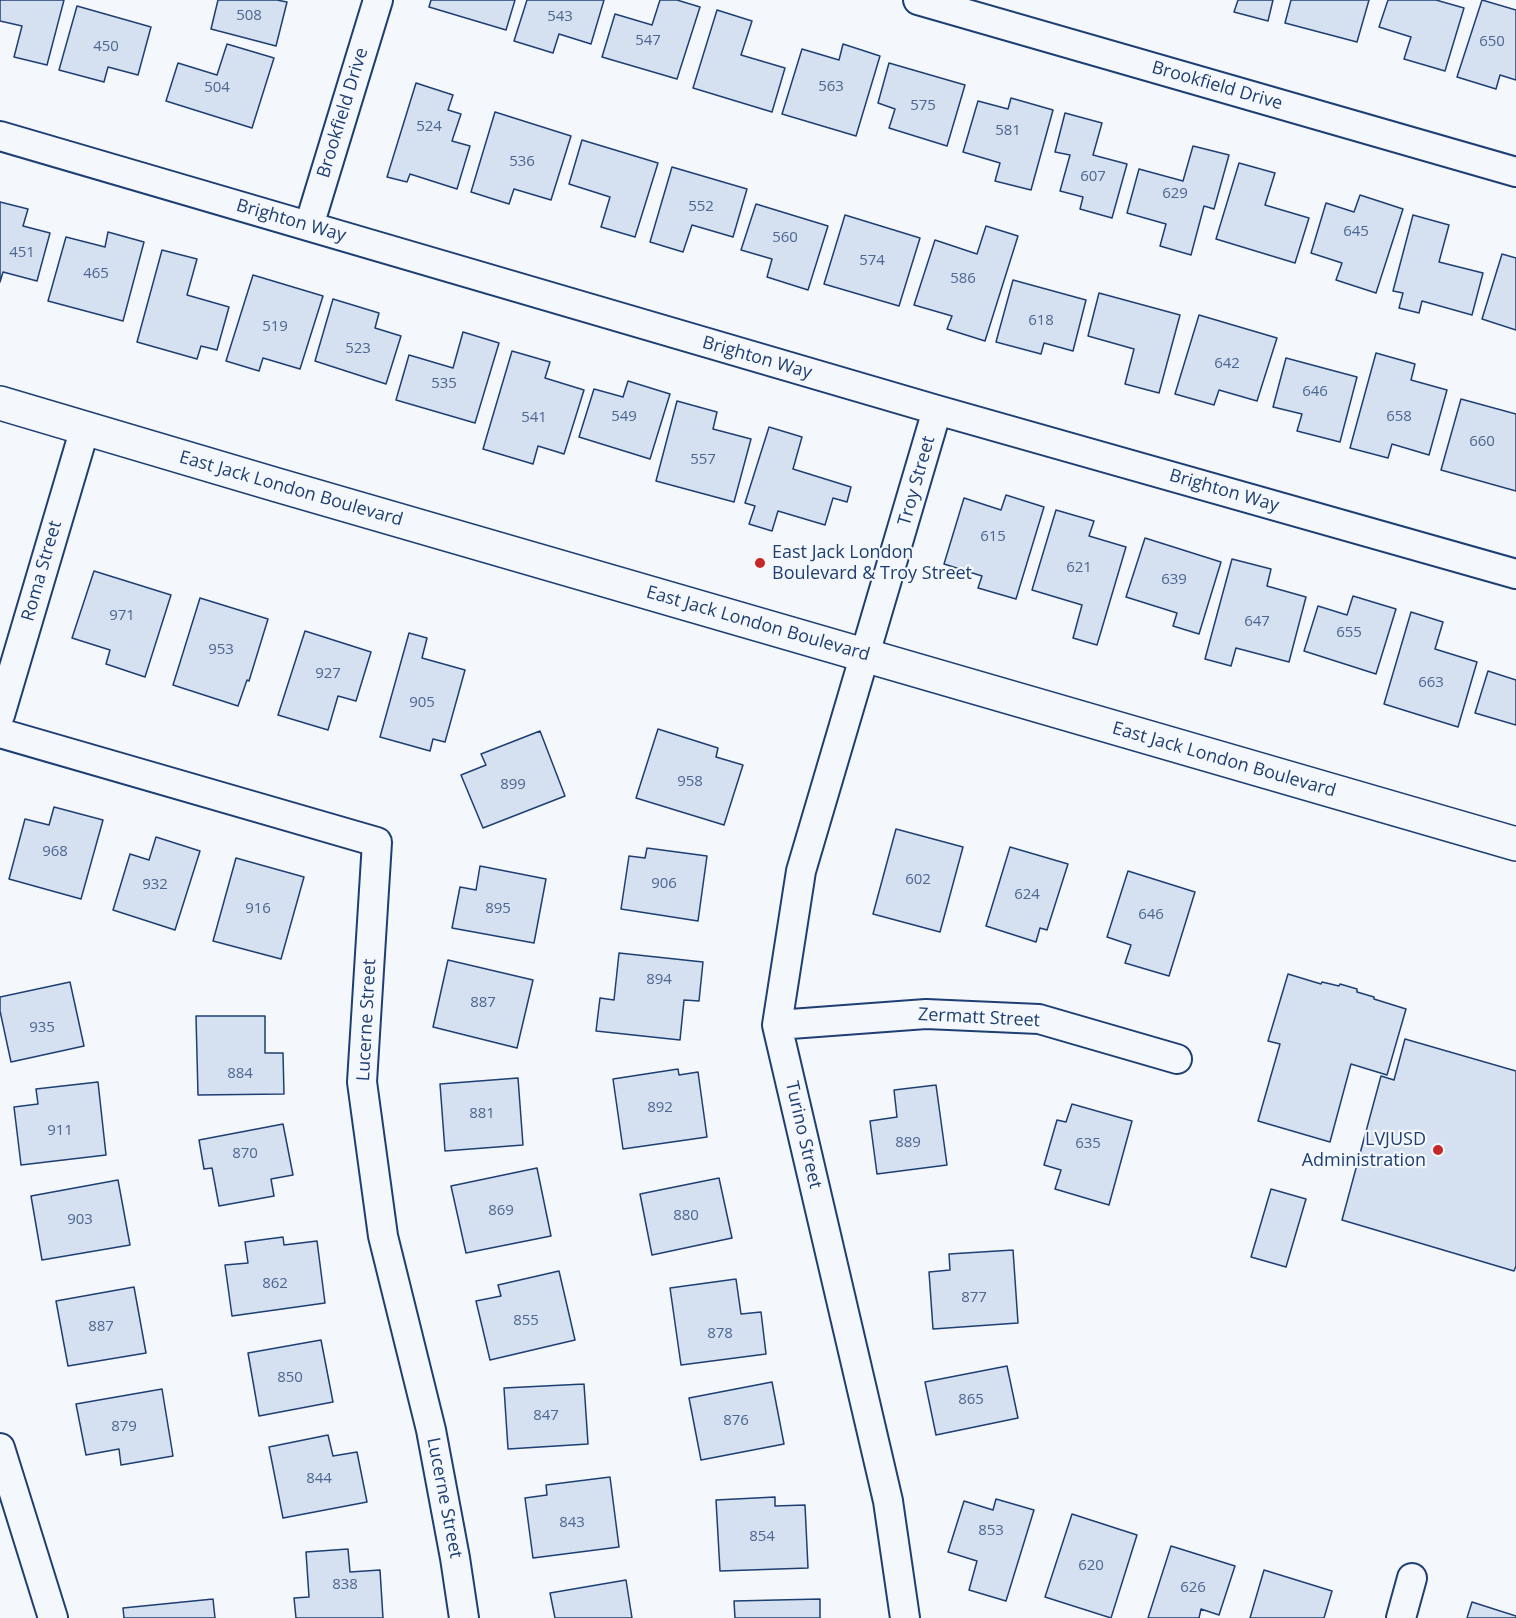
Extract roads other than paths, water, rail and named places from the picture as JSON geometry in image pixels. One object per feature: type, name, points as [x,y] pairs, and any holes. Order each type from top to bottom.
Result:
[{"type":"main road","name":"East Jack London Boulevard","points":[[0,403],[1516,844]]},
{"type":"street","name":"Brookfield Drive","points":[[309,226],[378,0]]},
{"type":"street","name":"Brookfield Drive","points":[[918,0],[1516,172]]},
{"type":"street","name":"Brighton Way","points":[[0,136],[937,410],[1516,574]]},
{"type":"street","name":"Troy Street","points":[[866,655],[937,410]]},
{"type":"street","name":"Roma Street","points":[[0,715],[85,428]]},
{"type":"street","name":"Turino Street","points":[[866,655],[801,871],[777,1025],[888,1501],[905,1618]]},
{"type":"street","name":"Lucerne Street","points":[[0,734],[377,842],[362,1082],[383,1236],[431,1430],[464,1618]]},
{"type":"street","name":"Zermatt Street","points":[[777,1025],[926,1014],[1039,1019],[1177,1059]]},
{"type":"street","points":[[0,1448],[53,1618]]},
{"type":"street","points":[[1401,1618],[1412,1578]]},
{"type":"place","name":"East Jack London Boulevard & Troy Street","points":[[760,563]]},
{"type":"place","name":"LVJUSD Administration","points":[[1438,1150]]}]
